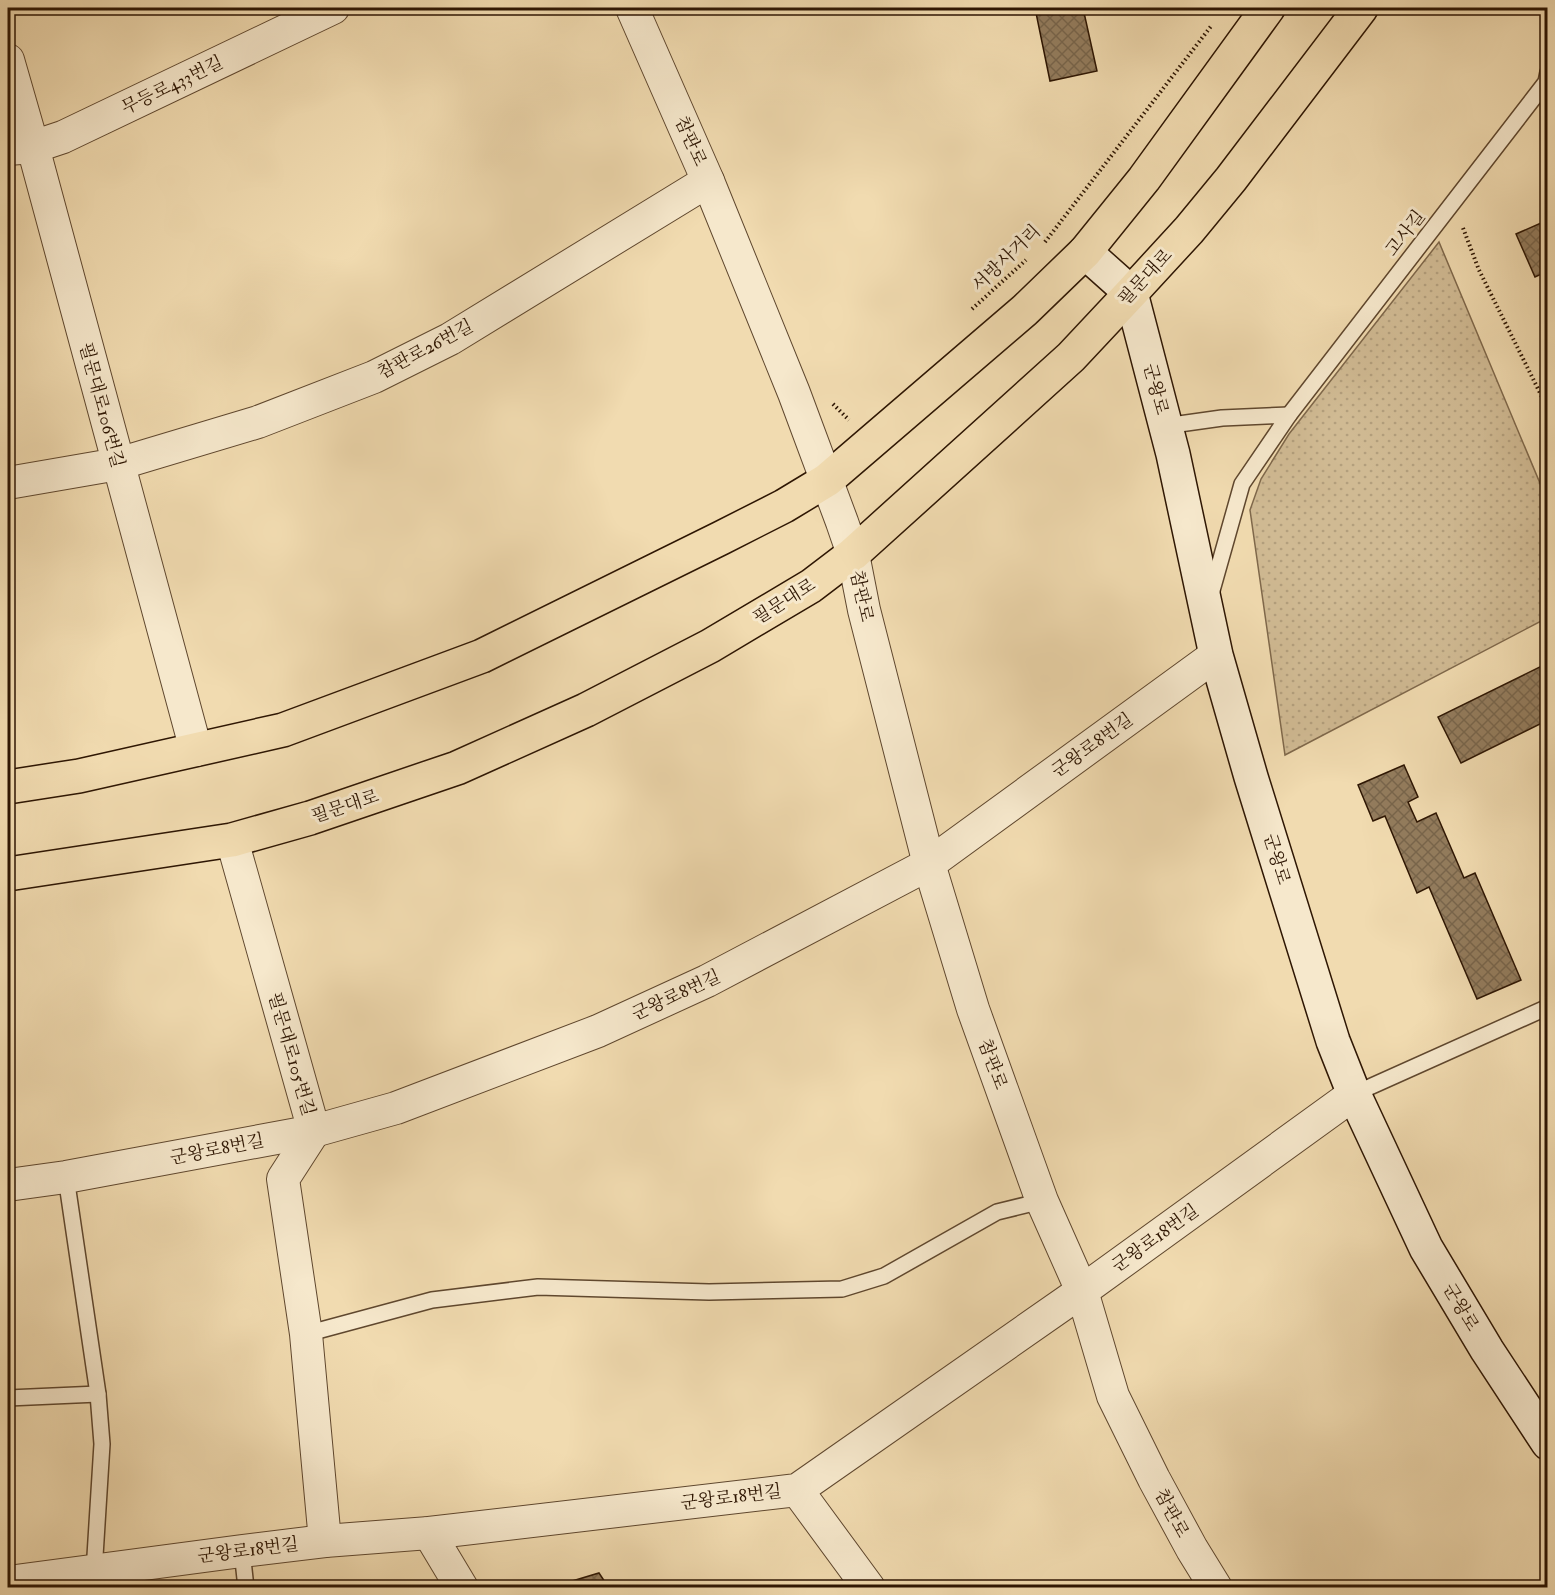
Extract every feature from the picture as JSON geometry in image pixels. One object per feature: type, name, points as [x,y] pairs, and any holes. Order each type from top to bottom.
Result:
[{"type":"main road","points":[[8,787],[79,776],[283,730],[482,656],[774,512],[826,480],[1025,310],[1085,252],[1144,179],[1268,8]]},
{"type":"main road","name":"필문대로","points":[[8,874],[232,840],[310,818],[458,768],[586,710],[710,646],[811,586],[853,554],[1071,357],[1189,230],[1231,180],[1361,8]]},
{"type":"main road","points":[[1085,252],[1131,293]]},
{"type":"main road","name":"군왕로","points":[[1131,293],[1173,454],[1216,655],[1251,777],[1333,1041],[1353,1094],[1426,1248],[1487,1350],[1548,1443]]},
{"type":"street","name":"무등로433번길","points":[[20,148],[63,137],[333,8]]},
{"type":"street","name":"참판로","points":[[632,8],[708,181],[794,393],[853,554],[864,609],[929,864],[973,1009],[1042,1201],[1082,1291],[1113,1396],[1186,1539],[1216,1587]]},
{"type":"street","name":"필문대로106번길","points":[[8,60],[20,148],[118,464],[195,750]]},
{"type":"street","name":"참판로26번길","points":[[8,483],[118,464],[258,422],[321,399],[450,339],[708,181]]},
{"type":"street","name":"군왕로8번길","points":[[8,1185],[66,1177],[314,1131],[396,1108],[598,1031],[707,981],[929,864],[1216,655]]},
{"type":"street","name":"필문대로105번길","points":[[232,840],[314,1131],[283,1179],[306,1334],[325,1541]]},
{"type":"street","name":"군왕로18번길","points":[[8,1582],[94,1579],[242,1551],[325,1541],[429,1533],[797,1490],[1082,1291],[1353,1094]]},
{"type":"street","points":[[797,1490],[869,1587]]},
{"type":"street","points":[[429,1533],[462,1587]]},
{"type":"lane","name":"고사길","points":[[1207,609],[1242,484],[1289,415],[1546,82],[1548,72]]},
{"type":"lane","points":[[1166,426],[1222,418],[1289,415]]},
{"type":"lane","points":[[1353,1094],[1548,1007]]},
{"type":"lane","points":[[66,1177],[98,1394],[102,1444],[94,1579]]},
{"type":"lane","points":[[306,1334],[432,1300],[538,1287],[709,1292],[842,1288],[884,1276],[997,1212],[1042,1201]]},
{"type":"lane","points":[[8,1398],[98,1394]]},
{"type":"lane","points":[[242,1551],[246,1587]]},
{"type":"path","name":"서방사거리","points":[[1044,244],[1218,17]]},
{"type":"path","points":[[1454,202],[1479,270],[1548,409]]},
{"type":"path","name":"서방사거리","points":[[964,316],[1026,260]]},
{"type":"path","points":[[830,400],[849,421]]},
{"type":"shaded area","points":[[1439,242],[1547,500],[1547,618],[1285,755],[1250,510],[1261,479],[1289,434]]},
{"type":"building","points":[[1035,8],[1083,8],[1097,71],[1050,81]]},
{"type":"building","points":[[1548,220],[1548,271],[1535,277],[1516,234]]},
{"type":"building","points":[[1548,663],[1548,720],[1461,763],[1438,717]]},
{"type":"building","points":[[1404,765],[1418,797],[1408,802],[1417,822],[1436,813],[1464,878],[1475,873],[1521,980],[1477,999],[1429,887],[1417,893],[1385,816],[1373,821],[1358,785]]},
{"type":"building","points":[[599,1573],[609,1588],[549,1588]]}]
